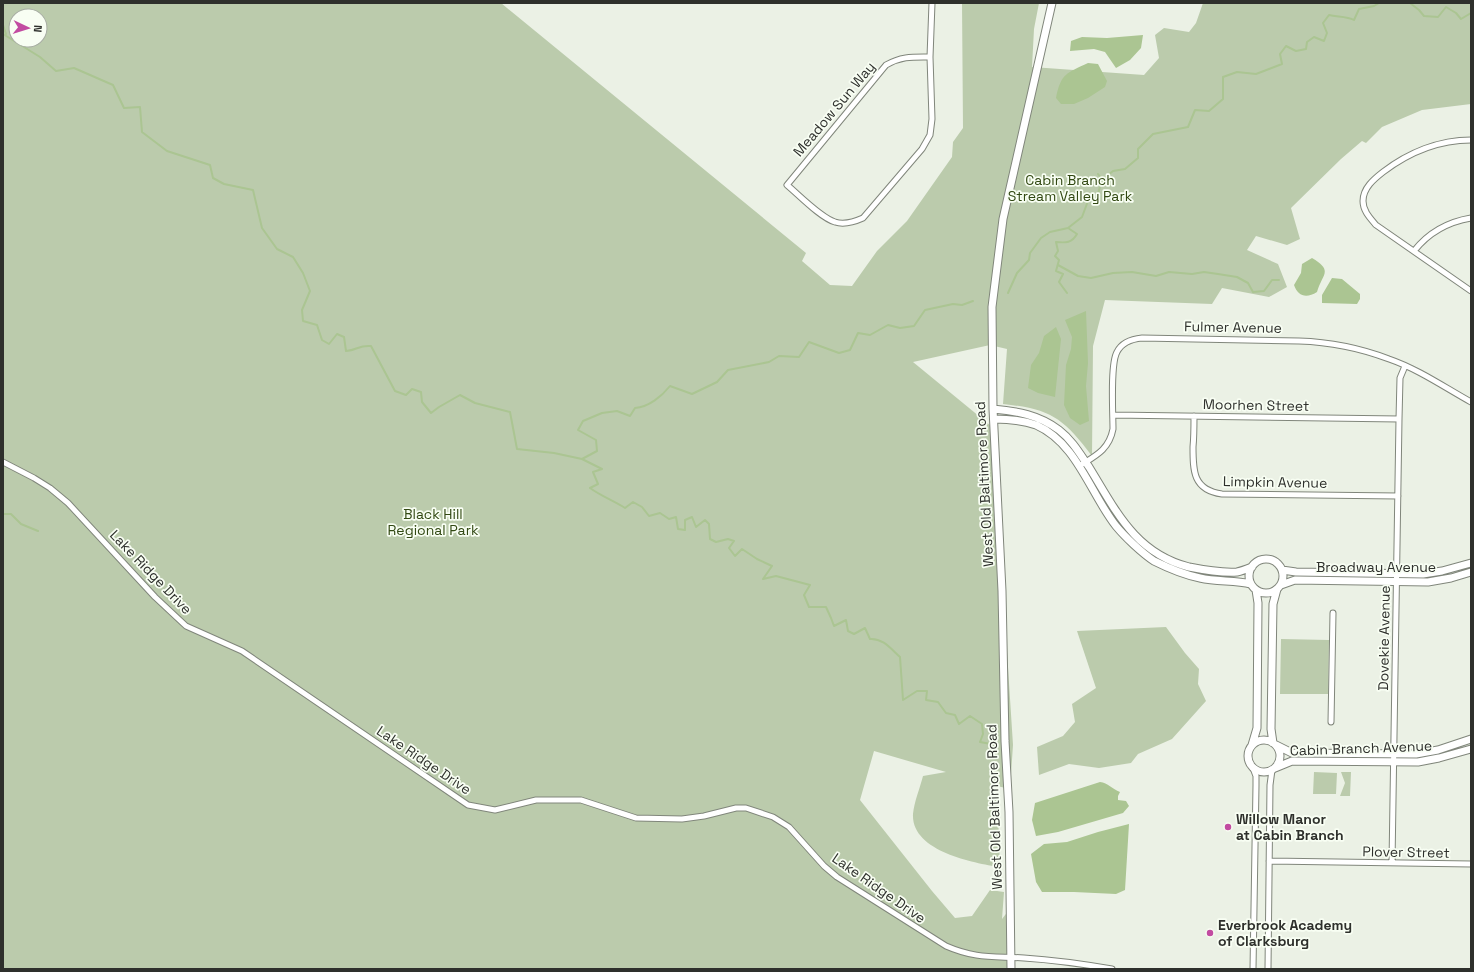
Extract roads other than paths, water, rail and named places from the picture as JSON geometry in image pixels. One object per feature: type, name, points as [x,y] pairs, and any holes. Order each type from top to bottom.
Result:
[{"type":"street","points":[[930,57],[932,3]]},
{"type":"street","name":"West Old Baltimore Road","points":[[1011,969],[1010,840],[1005,741],[1002,597],[993,409],[992,307],[1003,219],[1052,3]]},
{"type":"street","name":"Meadow Sun Way","points":[[906,57],[930,57],[932,119],[930,135],[922,149],[863,218],[853,222],[836,222],[827,218],[787,185],[886,66],[896,60],[906,57]]},
{"type":"street","points":[[1471,140],[1451,142],[1427,148],[1402,159],[1374,179],[1366,190],[1363,201],[1368,216],[1376,225],[1471,291]]},
{"type":"street","points":[[1414,252],[1424,239],[1438,228],[1450,223],[1471,218]]},
{"type":"street","name":"Fulmer Avenue","points":[[1082,464],[1103,450],[1111,438],[1113,415],[1113,366],[1116,353],[1124,343],[1133,339],[1323,342],[1368,351],[1405,366],[1471,402]]},
{"type":"street","name":"Dovekie Avenue","points":[[1392,863],[1400,378],[1405,366]]},
{"type":"street","points":[[993,409],[1020,412],[1035,416],[1047,422],[1067,437],[1116,525],[1134,544],[1154,560],[1177,571],[1200,578],[1237,581],[1264,593],[1271,593],[1279,587]]},
{"type":"street","name":"Moorhen Street","points":[[1113,415],[1399,419]]},
{"type":"street","name":"Limpkin Avenue","points":[[1194,416],[1194,470],[1196,479],[1210,491],[1222,494],[1398,496]]},
{"type":"street","points":[[994,419],[1028,422],[1044,429],[1061,443],[1082,464],[1124,524],[1144,545],[1162,556],[1182,565],[1200,570],[1237,572],[1252,567],[1259,560],[1264,559],[1275,562],[1282,570],[1283,580],[1273,604],[1271,729],[1274,744],[1280,754],[1270,785],[1268,969]]},
{"type":"street","name":"Lake Ridge Drive","points":[[3,462],[50,488],[68,503],[155,597],[186,626],[242,651],[468,805],[495,810],[536,800],[581,800],[636,818],[682,819],[704,816],[736,808],[756,810],[773,817],[789,827],[824,866],[837,877],[941,943],[960,952],[986,957],[1072,962],[1112,969]]},
{"type":"street","name":"Broadway Avenue","points":[[1282,570],[1296,572],[1423,574],[1442,571],[1471,563]]},
{"type":"street","points":[[1252,567],[1249,579],[1258,603],[1257,728],[1248,753],[1249,762],[1256,776],[1253,969]]},
{"type":"street","name":"Broadway Avenue","points":[[1279,587],[1296,580],[1428,582],[1451,578],[1471,572]]},
{"type":"street","points":[[1331,722],[1333,613]]},
{"type":"street","name":"Cabin Branch Avenue","points":[[1274,744],[1292,753],[1416,754],[1438,750],[1471,739]]},
{"type":"street","points":[[1252,745],[1264,740],[1274,744]]},
{"type":"street","name":"Cabin Branch Avenue","points":[[1274,769],[1292,761],[1418,762],[1471,749]]},
{"type":"street","points":[[1253,768],[1263,772],[1274,769]]},
{"type":"street","name":"Plover Street","points":[[1269,861],[1471,864]]},
{"type":"waterway","points":[[1008,293],[1017,273],[1029,260],[1030,253],[1041,238],[1050,232],[1068,228],[1082,217],[1088,201],[1097,197],[1102,180],[1113,171],[1125,169],[1138,158],[1138,149],[1153,134],[1188,127],[1195,110],[1209,111],[1223,99],[1223,77],[1237,72],[1256,74],[1282,64],[1280,54],[1286,46],[1296,51],[1306,49],[1307,42],[1314,37],[1324,41],[1327,33],[1323,23],[1329,15],[1354,20],[1359,9],[1374,6],[1379,3]]},
{"type":"waterway","points":[[1410,3],[1424,16],[1438,17],[1446,7],[1456,13],[1461,19],[1471,13]]},
{"type":"waterway","points":[[3,25],[6,34]]},
{"type":"waterway","points":[[3,34],[40,57],[56,71],[74,68],[113,85],[124,108],[140,107],[142,132],[167,151],[210,165],[213,178],[224,184],[253,190],[262,228],[277,249],[293,257],[303,273],[310,291],[302,310],[303,321],[317,325],[322,340],[329,344],[337,334],[344,337],[346,351],[363,346],[371,346],[395,391],[406,395],[412,389],[421,392],[422,402],[431,413],[460,395],[475,403],[510,412],[517,449],[554,453],[582,459],[602,469],[593,472],[598,484],[590,488],[625,508],[633,502],[642,507],[649,516],[660,513],[669,519],[676,517],[678,529],[685,530],[685,520],[692,517],[696,527],[705,520],[709,524],[710,539],[716,542],[728,539],[734,541],[729,548],[735,556],[742,549],[757,559],[772,566],[763,579],[776,576],[810,585],[804,595],[809,607],[826,607],[834,626],[846,620],[848,631],[854,634],[865,628],[870,639],[883,642],[900,657],[903,700],[917,691],[927,691],[926,700],[938,702],[946,713],[955,715],[959,724],[970,716],[982,724],[983,734],[980,742],[991,744]]},
{"type":"waterway","points":[[1098,174],[1102,179]]},
{"type":"waterway","points":[[1067,293],[1059,282],[1063,274],[1056,271],[1059,260],[1055,256],[1058,251],[1056,242],[1068,242],[1077,234],[1068,228]]},
{"type":"waterway","points":[[1058,265],[1078,276],[1091,278],[1113,273],[1132,272],[1156,276],[1169,272],[1192,274],[1204,272],[1237,277],[1248,283],[1253,292],[1264,291],[1272,280],[1279,280]]},
{"type":"waterway","points":[[582,459],[597,451],[596,440],[578,430],[583,421],[602,413],[617,411],[630,416],[635,408],[645,406],[655,400],[670,386],[692,394],[717,382],[728,370],[769,362],[779,356],[799,357],[809,342],[839,353],[850,350],[858,333],[870,335],[888,325],[900,328],[914,326],[925,310],[953,304],[962,305],[973,301]]},
{"type":"waterway","points":[[3,514],[11,514],[21,524],[38,531]]},
{"type":"place","name":"Willow Manor at Cabin Branch","points":[[1228,827]]},
{"type":"place","name":"Everbrook Academy of Clarksburg","points":[[1210,933]]},
{"type":"park label","name":"Cabin Branch Stream Valley Park","points":[[1070,188]]},
{"type":"park label","name":"Black Hill Regional Park","points":[[433,522]]}]
